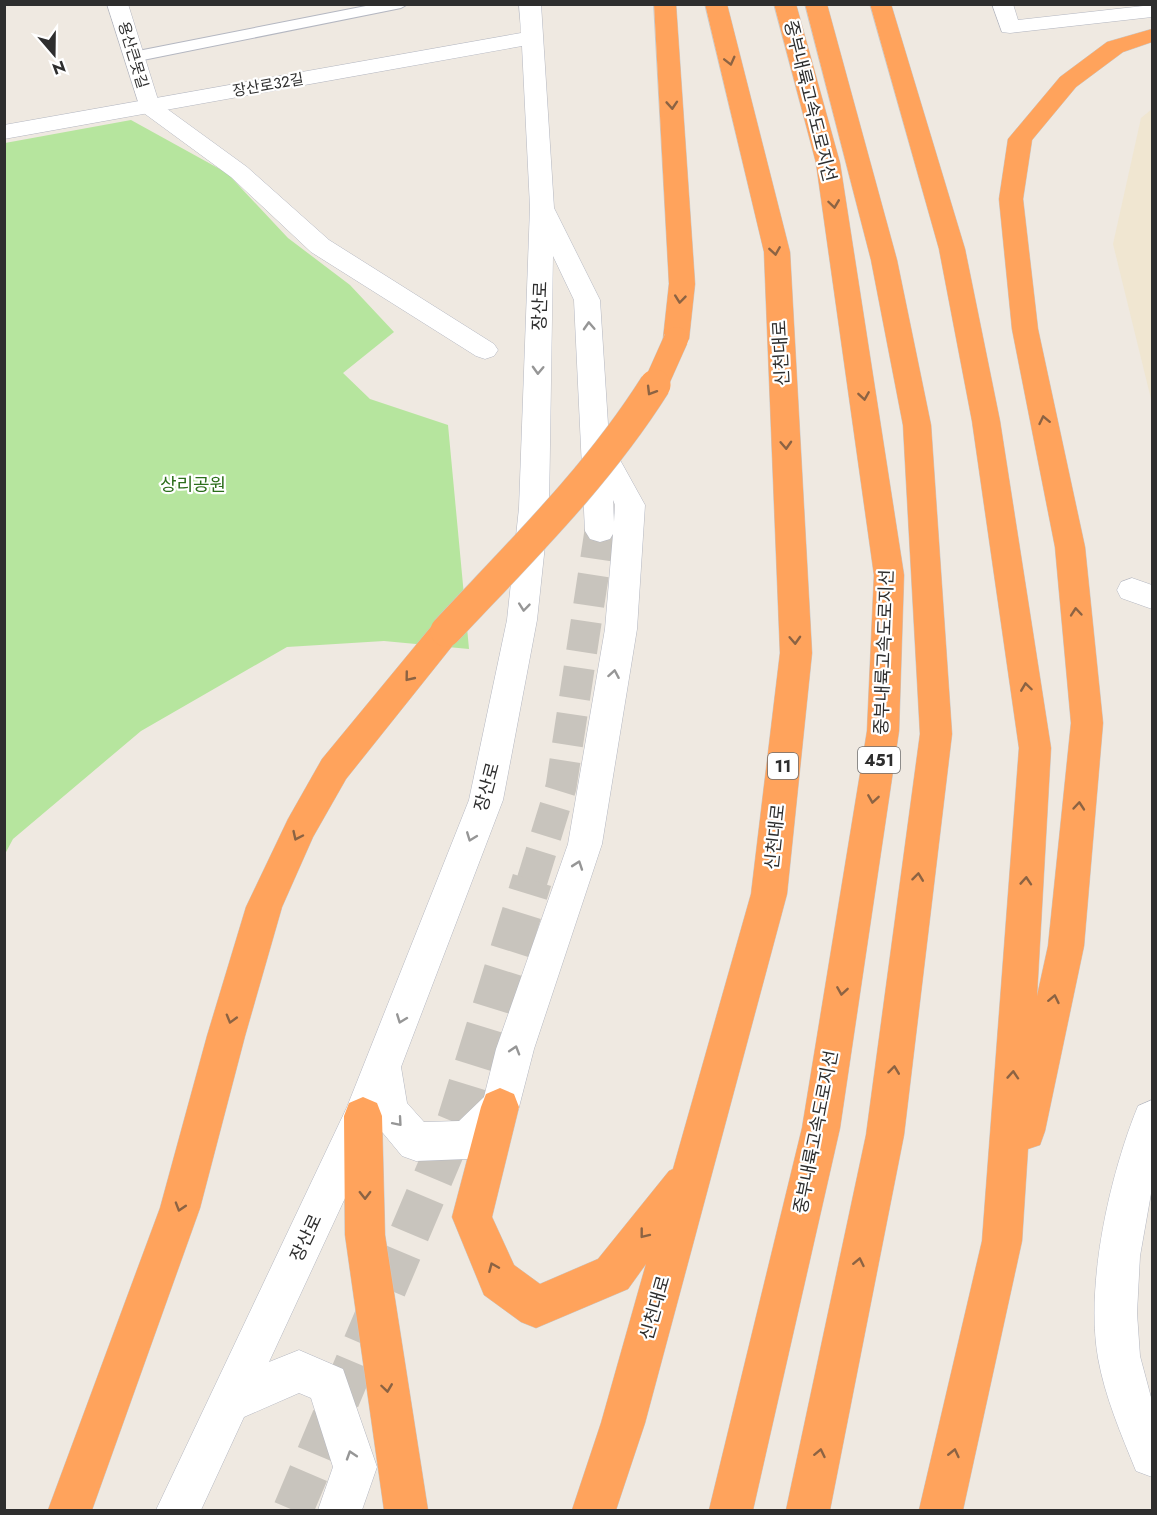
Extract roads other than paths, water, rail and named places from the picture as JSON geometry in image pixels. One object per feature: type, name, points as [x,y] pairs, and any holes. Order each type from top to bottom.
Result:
[{"type":"highway","points":[[70,1510],[180,1208],[226,1036],[264,907],[300,829],[334,769],[446,632],[594,470],[634,419],[659,378],[676,339],[682,284],[665,4]]},
{"type":"highway","name":"신천대로","points":[[594,1510],[623,1423],[769,894],[796,653],[777,252],[716,4]]},
{"type":"highway","name":"중부내륙고속도로지선","points":[[731,1510],[821,1128],[883,731],[888,597],[888,564],[828,163],[785,4]]},
{"type":"highway","name":"중부내륙고속도로지선","points":[[808,1510],[885,1134],[936,734],[917,425],[884,260],[816,4]]},
{"type":"highway","points":[[879,4],[952,249],[986,421],[1035,748],[1002,1241]]},
{"type":"highway","points":[[941,1510],[1066,946],[1087,723],[1070,547],[1025,329],[1011,199],[1020,139],[1068,82],[1115,46],[1152,35]]},
{"type":"highway","points":[[500,1107],[472,1217],[499,1280],[536,1307],[613,1274],[693,1171]]},
{"type":"highway","points":[[363,1116],[365,1235],[406,1510]]},
{"type":"main road","name":"용산큰못길","points":[[117,4],[149,106]]},
{"type":"main road","name":"장산로","points":[[178,1510],[363,1116],[486,800],[522,620],[534,508],[542,207],[530,4]]},
{"type":"main road","points":[[1002,4],[1010,27],[1152,11]]},
{"type":"main road","name":"장산로32길","points":[[4,132],[532,38]]},
{"type":"main road","points":[[149,106],[239,172],[320,246],[485,350]]},
{"type":"main road","points":[[542,207],[588,300],[600,531]]},
{"type":"main road","points":[[383,1067],[389,1111],[416,1142],[467,1140],[500,1107],[515,1050],[585,844],[621,629],[630,505],[595,440]]},
{"type":"main road","points":[[1152,1119],[1131,1187],[1118,1274],[1117,1342],[1141,1408],[1152,1455]]},
{"type":"main road","points":[[229,1402],[298,1371],[328,1384],[354,1467],[340,1510]]},
{"type":"lane","points":[[133,57],[401,4]]},
{"type":"tunnel","points":[[532,881],[561,787],[600,531]]},
{"type":"tunnel","points":[[293,1510],[457,1121],[532,880]]},
{"type":"park label","name":"상리공원","points":[[193,485]]}]
